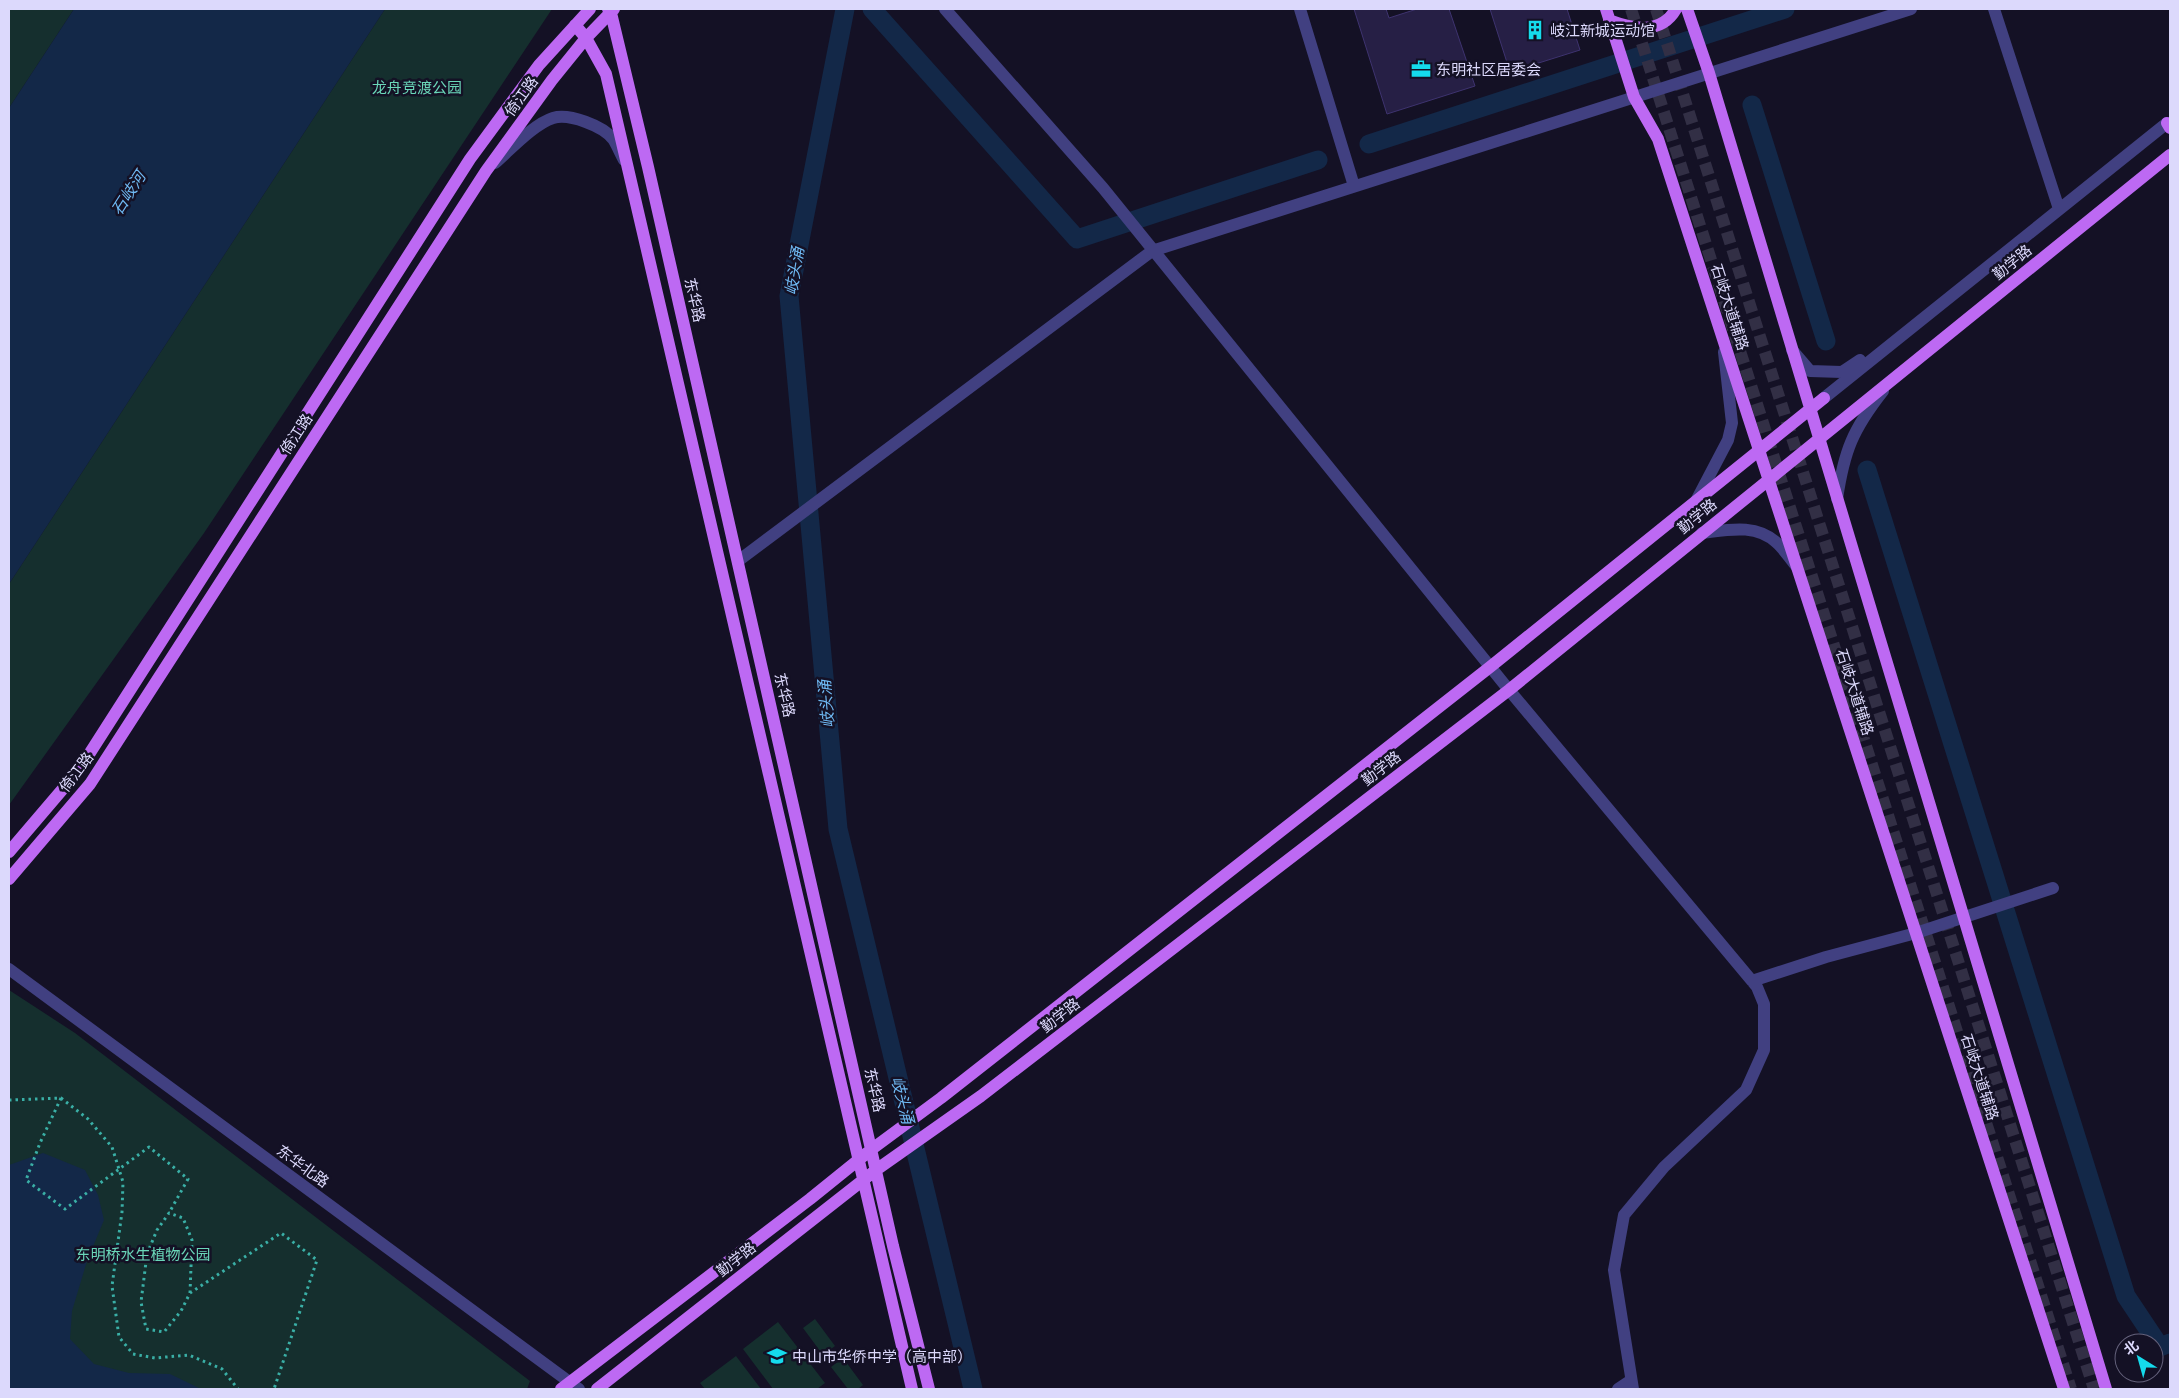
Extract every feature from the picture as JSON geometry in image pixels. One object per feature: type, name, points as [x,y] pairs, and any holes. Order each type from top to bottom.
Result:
[{"type":"main road","name":"倚江路","points":[[9,852],[79,770],[470,159],[538,65],[590,9]]},
{"type":"main road","points":[[1608,14],[1629,28],[1645,28],[1660,24],[1673,14],[1676,9]]},
{"type":"main road","name":"石岐大道辅路","points":[[1687,9],[1709,73],[1963,917],[2107,1386]]},
{"type":"main road","name":"倚江路","points":[[9,879],[90,784],[486,171],[586,38],[611,10]]},
{"type":"main road","name":"东华路","points":[[611,10],[876,1170],[929,1389]]},
{"type":"main road","name":"石岐大道辅路","points":[[1608,14],[1634,97],[1658,139],[2064,1389]]},
{"type":"main road","points":[[575,25],[586,38],[606,74],[912,1389]]},
{"type":"main road","name":"勤学路","points":[[597,1389],[876,1170],[946,1122],[1509,690],[2170,155]]},
{"type":"main road","name":"勤学路","points":[[570,1387],[1490,667],[1824,398]]},
{"type":"street","points":[[945,9],[1103,188],[1151,250],[1490,667],[1757,987],[1764,1004],[1764,1050],[1746,1090],[1664,1167],[1624,1215],[1614,1270],[1632,1385],[1618,1389]]},
{"type":"street","points":[[1300,9],[1354,186]]},
{"type":"street","points":[[738,561],[1151,250],[1911,9]]},
{"type":"street","points":[[1994,9],[2059,209]]},
{"type":"street","points":[[486,171],[540,125],[554,117],[578,118],[612,138],[629,169]]},
{"type":"street","points":[[1824,398],[2059,209],[2168,125]]},
{"type":"street","points":[[1792,349],[1810,371],[1842,372],[1913,327]]},
{"type":"street","points":[[1696,501],[1728,440],[1732,423],[1723,337]]},
{"type":"street","points":[[1837,499],[1842,466],[1851,438],[1888,383]]},
{"type":"street","points":[[1702,533],[1742,528],[1758,532],[1776,542],[1798,568]]},
{"type":"street","points":[[1752,981],[1826,957],[1916,933],[2047,890]]},
{"type":"street","name":"东华北路","points":[[9,969],[570,1387]]},
{"type":"street","points":[[2058,1368],[2060,1389]]},
{"type":"path","points":[[61,1098],[40,1143],[26,1180],[65,1209],[149,1147],[188,1179],[157,1230],[146,1254],[140,1302],[146,1329],[164,1332],[181,1311],[190,1293],[192,1240],[183,1218],[169,1213]]},
{"type":"path","points":[[9,1100],[61,1098],[88,1119],[112,1147],[123,1182],[122,1212],[112,1286],[119,1337],[133,1354],[155,1358],[189,1354],[222,1368],[238,1389]]},
{"type":"path","points":[[190,1293],[281,1233],[317,1260],[274,1389]]},
{"type":"green space","points":[[9,9],[74,9],[9,108]]},
{"type":"green space","name":"龙舟竞渡公园","points":[[385,9],[552,9],[204,533],[9,805],[9,584]]},
{"type":"green space","name":"东明桥水生植物公园","points":[[9,990],[75,1033],[530,1381],[527,1389],[9,1389]]},
{"type":"green space","points":[[815,1319],[835,1346],[823,1355],[803,1328]]},
{"type":"green space","points":[[778,1322],[825,1383],[817,1389],[773,1389],[743,1349]]},
{"type":"green space","points":[[736,1356],[761,1389],[705,1389],[700,1383]]},
{"type":"green space","points":[[843,1358],[863,1385],[858,1389],[848,1389],[831,1367]]},
{"type":"water","name":"石岐河","points":[[74,9],[385,9],[9,584],[9,108]]},
{"type":"water","points":[[43,1153],[85,1170],[98,1195],[104,1220],[87,1261],[72,1311],[70,1339],[94,1364],[129,1373],[170,1374],[201,1389],[9,1389],[9,1165]]},
{"type":"building","name":"东明社区居委会","points":[[1354,9],[1386,9],[1389,18],[1417,9],[1449,9],[1475,86],[1387,114]]},
{"type":"building","name":"岐江新城运动馆","points":[[1490,9],[1567,9],[1580,50],[1510,72]]},
{"type":"waterway","name":"岐头涌","points":[[845,9],[789,296],[838,829],[973,1389]]},
{"type":"waterway","points":[[872,9],[1077,239],[1318,160]]},
{"type":"waterway","points":[[1369,144],[1785,9]]},
{"type":"waterway","points":[[1752,105],[1826,341]]},
{"type":"waterway","points":[[1867,470],[2126,1296],[2160,1347],[2170,1343]]},
{"type":"tunnel","points":[[1631,9],[2071,1389]]},
{"type":"tunnel","points":[[1656,9],[2094,1389]]},
{"type":"place","name":"岐江新城运动馆","points":[[1535,30]]},
{"type":"place","name":"东明社区居委会","points":[[1421,69]]},
{"type":"place","name":"中山市华侨中学（高中部）","points":[[777,1356]]}]
